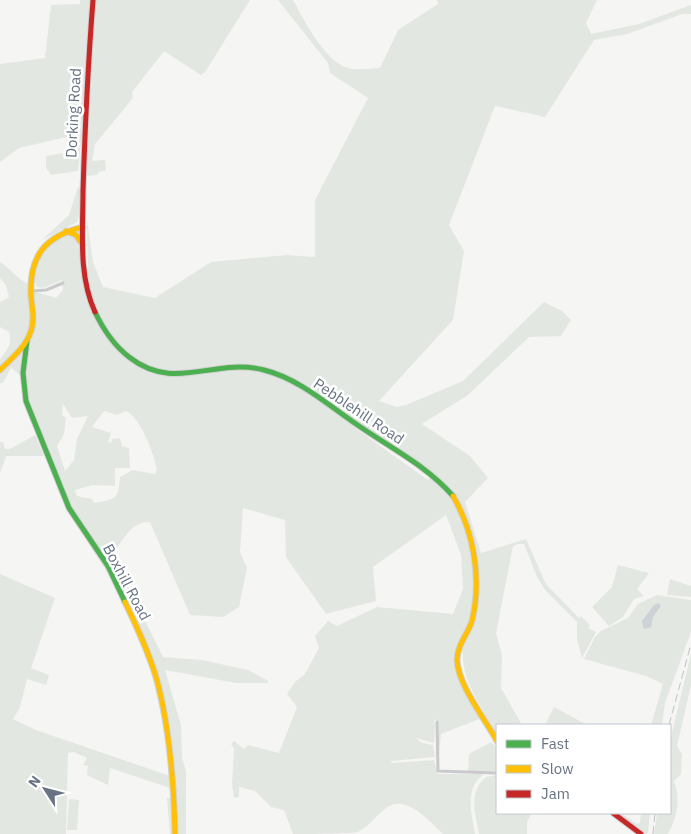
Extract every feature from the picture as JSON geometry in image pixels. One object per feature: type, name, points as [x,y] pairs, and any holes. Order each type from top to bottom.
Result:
[{"type":"main road","name":"Dorking Road","points":[[83,227],[84,140],[93,0]]},
{"type":"main road","points":[[64,231],[83,227]]},
{"type":"main road","name":"Pebblehill Road","points":[[83,227],[89,297],[106,332],[130,358],[146,369],[160,374],[180,374],[248,366],[265,368],[280,374],[391,447],[440,482],[452,495],[461,513],[469,538],[476,574],[474,607],[470,625],[458,651],[457,662],[466,685],[496,739]]},
{"type":"main road","points":[[64,231],[76,235],[84,246]]},
{"type":"main road","name":"Boxhill Road","points":[[64,231],[50,239],[40,250],[35,263],[31,291],[33,316],[27,341],[23,373],[26,402],[69,508],[108,566],[139,632],[159,688],[174,787],[175,834]]},
{"type":"main road","points":[[0,370],[27,341]]},
{"type":"main road","points":[[614,814],[641,834]]},
{"type":"street","points":[[31,291],[46,290],[63,283]]},
{"type":"street","points":[[20,350],[26,352]]},
{"type":"street","points":[[437,722],[438,771],[496,773]]},
{"type":"shaded area","points":[[80,0],[250,0],[205,72],[201,75],[164,51],[132,92],[133,98],[95,144],[92,161],[105,160],[106,170],[99,172],[97,175],[87,176],[86,142],[81,142],[78,171],[51,175],[46,167],[46,156],[70,152],[67,137],[19,148],[0,162],[0,64],[45,58],[51,5],[80,4]]},
{"type":"shaded area","points":[[278,0],[293,0],[325,52],[343,66],[353,69],[380,68],[398,30],[438,4],[437,0],[597,0],[586,23],[591,34],[639,24],[691,5],[691,14],[682,14],[627,34],[594,40],[545,117],[495,106],[449,225],[464,251],[453,320],[379,401],[397,407],[406,405],[463,381],[544,302],[562,311],[571,320],[561,336],[529,337],[468,395],[422,424],[470,456],[488,478],[465,502],[481,553],[526,539],[546,584],[579,618],[581,616],[590,625],[588,628],[596,632],[582,658],[577,639],[577,622],[545,590],[537,577],[524,544],[513,546],[496,633],[502,655],[501,688],[521,724],[496,724],[496,733],[468,682],[463,659],[463,647],[459,645],[456,654],[458,673],[482,718],[441,734],[438,763],[437,719],[434,721],[434,743],[416,738],[422,743],[433,745],[435,757],[391,761],[392,763],[434,760],[438,774],[482,774],[473,787],[471,794],[471,810],[475,834],[443,834],[416,810],[401,804],[385,809],[358,832],[293,834],[284,810],[271,807],[255,791],[239,787],[239,797],[234,798],[232,784],[234,749],[231,744],[234,741],[244,749],[248,745],[279,753],[297,707],[287,694],[295,682],[305,674],[319,648],[315,636],[328,621],[337,626],[377,607],[453,614],[463,589],[461,555],[446,515],[373,567],[376,601],[326,614],[286,557],[285,520],[243,508],[240,552],[247,568],[239,607],[223,617],[190,615],[150,522],[137,525],[124,538],[113,555],[163,657],[202,660],[248,670],[268,681],[268,683],[236,683],[165,670],[181,725],[182,758],[186,771],[186,834],[170,834],[167,798],[171,798],[170,788],[110,768],[108,785],[87,775],[88,766],[83,765],[87,758],[74,752],[68,753],[66,834],[0,834],[0,574],[55,598],[31,668],[49,675],[46,685],[27,679],[20,707],[13,719],[36,730],[170,776],[164,728],[151,670],[136,632],[109,575],[68,512],[53,476],[56,475],[52,462],[28,400],[24,374],[20,375],[11,368],[3,383],[0,383],[0,359],[10,344],[10,340],[9,332],[0,327],[0,302],[9,297],[6,285],[0,278],[0,262],[21,280],[29,284],[29,294],[36,292],[56,298],[63,290],[62,280],[43,288],[37,287],[35,273],[37,265],[45,250],[56,239],[61,235],[73,235],[79,249],[89,299],[96,319],[88,285],[87,220],[93,262],[103,287],[155,298],[211,262],[287,255],[315,257],[315,200],[368,98],[330,73],[328,63]],"holes":[[[63,404],[72,418],[88,416],[77,439],[74,460],[65,471],[57,446],[64,434],[66,418],[62,415]],[[104,411],[117,415],[126,411],[136,420],[150,445],[157,470],[155,474],[133,470],[120,477],[115,497],[94,503],[92,499],[77,496],[75,490],[93,485],[115,486],[115,468],[130,468],[129,448],[122,446],[120,438],[112,439],[111,443],[108,442],[111,433],[92,427]],[[356,423],[432,475],[428,480],[352,426]]]},
{"type":"shaded area","points":[[78,187],[80,189],[80,213],[77,222],[42,240],[69,215]]},
{"type":"shaded area","points":[[35,435],[44,456],[6,456],[0,473],[0,442],[3,442],[5,449],[10,449]]},
{"type":"shaded area","points":[[618,565],[649,573],[637,589],[644,596],[634,599],[623,617],[609,626],[592,607],[612,587]]},
{"type":"shaded area","points":[[670,579],[691,586],[691,597],[667,595]]},
{"type":"shaded area","points":[[657,595],[691,600],[691,632],[665,703],[662,724],[651,724],[663,684],[646,676],[584,659],[595,637],[601,631],[628,618],[638,604]]},
{"type":"shaded area","points":[[659,603],[661,606],[653,617],[651,627],[644,629],[642,621],[654,605]]},
{"type":"shaded area","points":[[691,654],[691,685],[677,746],[682,754],[681,774],[674,781],[678,801],[676,815],[668,834],[654,834],[657,814],[671,814],[671,737]]},
{"type":"shaded area","points":[[554,707],[585,724],[546,724]]},
{"type":"shaded area","points":[[491,742],[496,747],[496,771],[468,771],[469,754]]},
{"type":"shaded area","points":[[496,775],[496,814],[531,814],[527,822],[527,834],[479,834],[474,803],[477,789],[486,777]]},
{"type":"shaded area","points":[[69,799],[79,800],[77,830],[67,830]]},
{"type":"shaded area","points":[[616,814],[622,814],[637,824],[640,823],[641,814],[650,814],[648,833],[643,834]]},
{"type":"railway","points":[[669,724],[691,644]]},
{"type":"railway","points":[[653,834],[655,814]]},
{"type":"traffic: fast","points":[[95,312],[119,348],[129,357],[146,367],[162,372],[179,374],[246,367],[277,374],[302,386],[420,466],[453,496]]},
{"type":"traffic: fast","points":[[27,341],[23,373],[26,401],[69,508],[108,566],[125,602]]},
{"type":"traffic: slow","points":[[0,370],[14,357],[29,337],[33,318],[31,282],[33,270],[42,250],[49,242],[59,236],[83,227]]},
{"type":"traffic: slow","points":[[66,231],[76,235],[83,245]]},
{"type":"traffic: slow","points":[[453,496],[471,540],[476,572],[475,605],[472,621],[459,649],[457,660],[467,691],[496,739]]},
{"type":"traffic: slow","points":[[125,602],[149,655],[163,706],[171,761],[175,834]]},
{"type":"traffic: jam","points":[[93,0],[82,237],[86,283],[95,312]]},
{"type":"traffic: jam","points":[[614,814],[641,834]]}]
